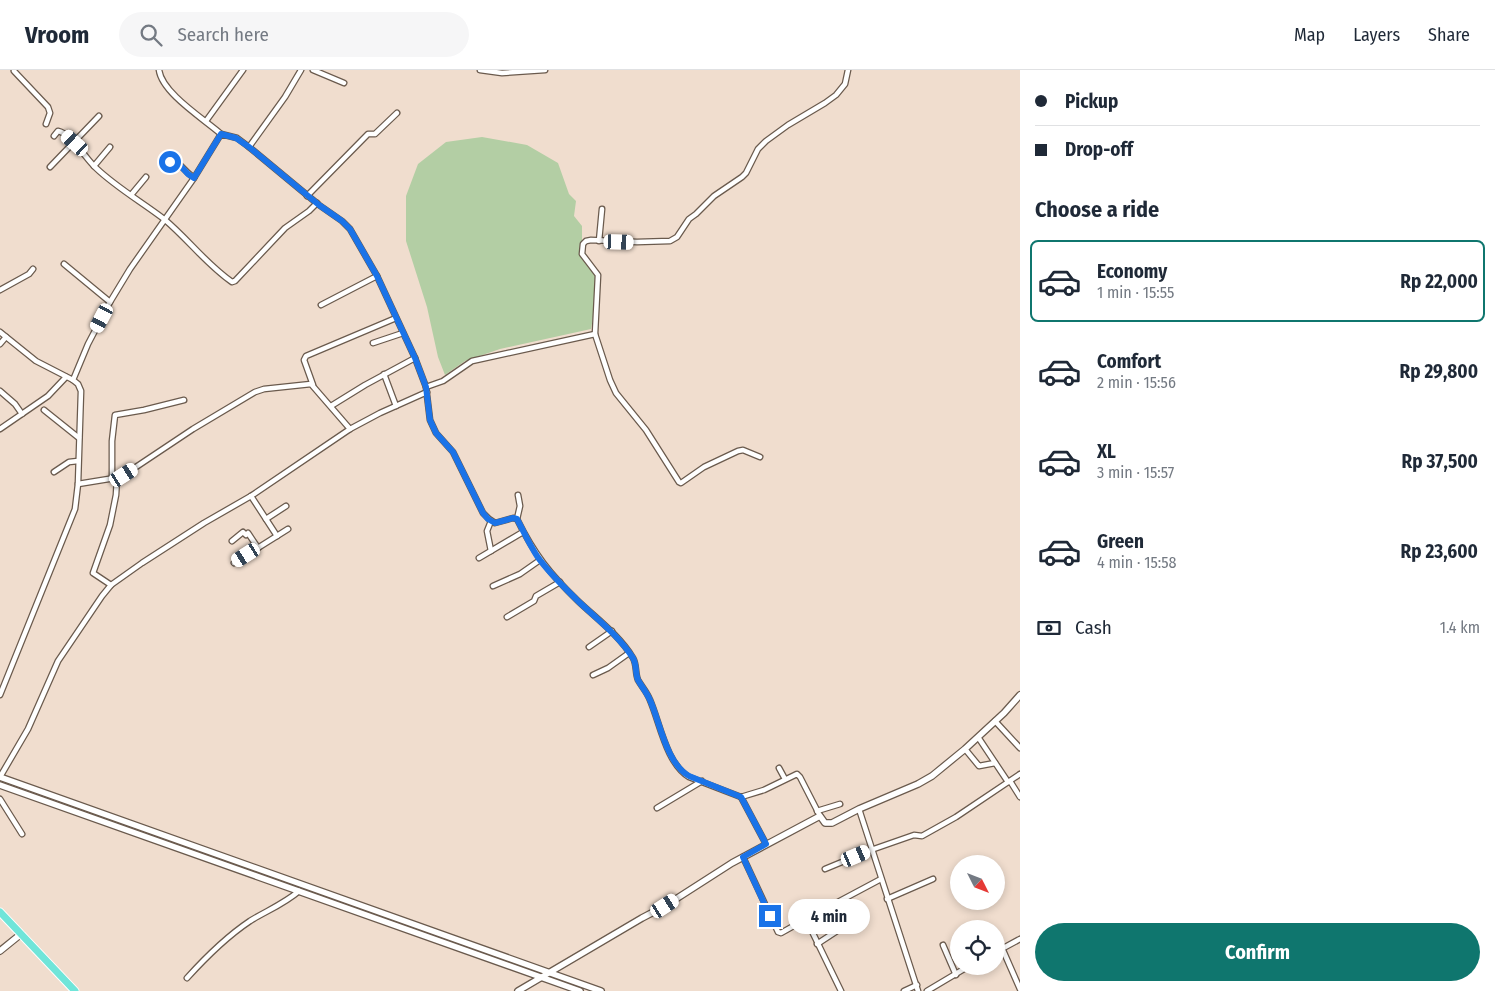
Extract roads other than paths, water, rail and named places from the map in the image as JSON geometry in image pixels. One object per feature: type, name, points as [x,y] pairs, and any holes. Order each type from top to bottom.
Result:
[{"type":"main road","points":[[0,912],[75,991]]},
{"type":"street","points":[[14,70],[49,108],[46,124]]},
{"type":"street","points":[[159,70],[160,78],[164,84],[206,122],[221,134],[236,138],[249,147],[350,229],[377,276],[415,358],[426,390],[428,415],[436,433],[453,452],[481,508],[491,521],[497,523],[513,518],[517,519]]},
{"type":"street","points":[[206,122],[243,70]]},
{"type":"street","points":[[249,147],[285,97],[301,70]]},
{"type":"street","points":[[313,70],[344,83]]},
{"type":"street","points":[[480,70],[502,73],[545,70]]},
{"type":"street","points":[[760,457],[743,450],[738,451],[704,467],[680,482],[646,430],[612,387],[595,334],[598,275],[582,251],[583,244],[586,241],[645,242],[675,239],[688,219],[696,214],[716,194],[732,185],[744,175],[758,149],[766,141],[836,94],[845,84],[848,70]]},
{"type":"street","points":[[308,196],[368,134],[375,134],[397,113]]},
{"type":"street","points":[[50,167],[99,116]]},
{"type":"street","points":[[54,136],[60,131],[75,143],[94,166],[165,220],[205,260],[233,282],[284,228],[309,211],[317,203]]},
{"type":"street","points":[[73,380],[88,344],[110,302],[130,269],[194,178],[221,134]]},
{"type":"street","points":[[94,166],[110,148]]},
{"type":"street","points":[[170,162],[177,162],[194,178]]},
{"type":"street","points":[[131,195],[146,177]]},
{"type":"street","points":[[599,241],[602,209]]},
{"type":"street","points":[[64,264],[110,302]]},
{"type":"street","points":[[0,290],[29,274],[33,269]]},
{"type":"street","points":[[321,305],[377,276]]},
{"type":"street","points":[[350,430],[313,385],[304,360],[306,356],[396,318]]},
{"type":"street","points":[[0,332],[36,361],[73,380],[78,384],[81,391],[78,484],[73,517],[0,695]]},
{"type":"street","points":[[373,343],[403,333]]},
{"type":"street","points":[[595,334],[472,361],[443,381],[350,430],[251,496],[204,523],[111,585],[58,661],[28,729],[0,777],[601,991]]},
{"type":"street","points":[[0,344],[6,337]]},
{"type":"street","points":[[331,406],[415,358]]},
{"type":"street","points":[[384,374],[396,406]]},
{"type":"street","points":[[0,429],[48,396],[66,377]]},
{"type":"street","points":[[78,484],[114,478],[134,468],[225,409],[264,388],[306,383],[313,385]]},
{"type":"street","points":[[0,391],[22,414]]},
{"type":"street","points":[[111,585],[94,573],[110,525],[116,495],[112,441],[115,415],[184,400]]},
{"type":"street","points":[[44,410],[79,438]]},
{"type":"street","points":[[54,472],[68,462],[78,462]]},
{"type":"street","points":[[518,495],[520,506],[517,519],[523,532],[540,560],[560,582],[612,631],[629,654],[636,665],[638,680],[650,699],[671,754],[685,774],[718,787],[730,794],[741,797],[764,790],[797,774],[819,813],[828,824],[918,784],[940,770],[978,737],[1020,695]]},
{"type":"street","points":[[251,496],[277,536]]},
{"type":"street","points":[[266,519],[286,506]]},
{"type":"street","points":[[491,521],[486,531],[492,551]]},
{"type":"street","points":[[234,562],[288,529]]},
{"type":"street","points":[[232,541],[243,532],[246,535],[248,533],[258,548]]},
{"type":"street","points":[[479,558],[523,532]]},
{"type":"street","points":[[493,586],[520,574],[540,560]]},
{"type":"street","points":[[507,617],[534,602],[536,596],[560,582]]},
{"type":"street","points":[[589,647],[612,631]]},
{"type":"street","points":[[593,675],[608,668],[629,654]]},
{"type":"street","points":[[994,721],[1020,748]]},
{"type":"street","points":[[978,737],[994,763],[1020,797]]},
{"type":"street","points":[[965,749],[979,766],[994,763]]},
{"type":"street","points":[[779,768],[785,779]]},
{"type":"street","points":[[825,869],[914,835],[922,836],[956,817],[1020,774]]},
{"type":"street","points":[[657,808],[702,781]]},
{"type":"street","points":[[0,785],[580,991]]},
{"type":"street","points":[[741,797],[766,844]]},
{"type":"street","points":[[0,798],[22,834]]},
{"type":"street","points":[[518,991],[665,906],[743,857],[819,813],[840,804]]},
{"type":"street","points":[[859,809],[918,991]]},
{"type":"street","points":[[743,857],[778,932],[781,933],[881,879]]},
{"type":"street","points":[[887,899],[933,879]]},
{"type":"street","points":[[187,978],[207,955],[247,923],[286,902],[299,891]]},
{"type":"street","points":[[806,919],[841,991]]},
{"type":"street","points":[[817,944],[846,925]]},
{"type":"street","points":[[0,951],[21,934]]},
{"type":"street","points":[[1005,946],[1020,939]]},
{"type":"street","points":[[943,945],[950,961]]},
{"type":"street","points":[[1005,955],[1020,989]]},
{"type":"street","points":[[927,991],[956,975]]},
{"type":"street","points":[[904,991],[916,985]]}]
